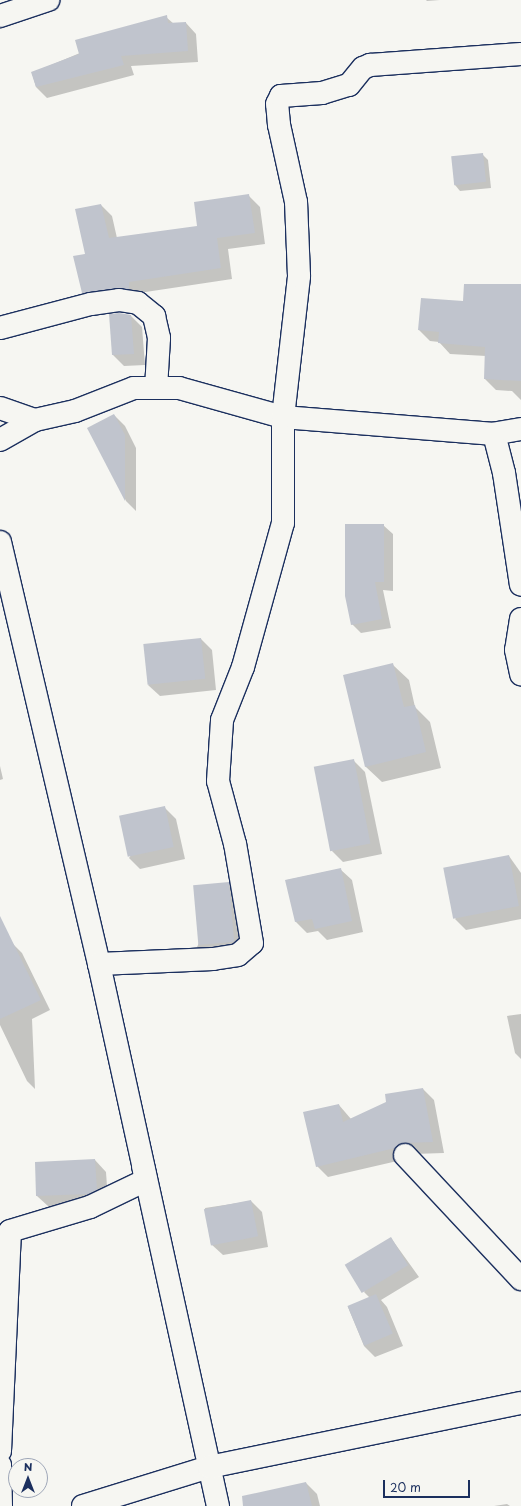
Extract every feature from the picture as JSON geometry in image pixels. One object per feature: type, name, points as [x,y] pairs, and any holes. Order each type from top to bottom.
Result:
[{"type":"street","points":[[0,16],[48,0]]},
{"type":"street","points":[[99,964],[213,959],[238,955],[252,943],[236,844],[218,781],[222,720],[243,667],[283,523],[283,417],[298,276],[296,202],[279,125],[277,104],[281,96],[322,93],[349,85],[363,68],[370,65],[521,54]]},
{"type":"street","points":[[0,328],[91,304],[119,300],[138,303],[154,316],[158,338],[156,388]]},
{"type":"street","points":[[0,440],[36,420],[75,411],[134,388],[179,388],[283,417],[494,434],[521,429]]},
{"type":"street","points":[[0,408],[36,420]]},
{"type":"street","points":[[494,434],[504,473],[521,585]]},
{"type":"street","points":[[0,542],[99,964],[208,1467],[218,1506]]},
{"type":"street","points":[[521,619],[516,650],[521,674]]},
{"type":"street","points":[[0,1452],[10,1231],[90,1207],[146,1180],[139,1151]]},
{"type":"street","points":[[406,1155],[521,1278]]},
{"type":"street","points":[[83,1506],[208,1467],[521,1403]]},
{"type":"street","points":[[0,1464],[1,1506]]},
{"type":"building","points":[[167,15],[168,23],[186,22],[188,51],[121,56],[124,65],[36,87],[31,72],[79,54],[75,40]]},
{"type":"building","points":[[483,153],[486,182],[454,185],[451,156]]},
{"type":"building","points":[[249,194],[255,233],[217,238],[221,268],[129,282],[129,289],[82,293],[73,256],[85,254],[75,209],[101,204],[109,238],[197,226],[194,202]]},
{"type":"building","points":[[464,284],[521,284],[521,381],[484,379],[485,347],[438,343],[439,332],[418,330],[421,298],[463,301]]},
{"type":"building","points":[[119,313],[131,315],[134,354],[112,355],[109,314]]},
{"type":"building","points":[[114,414],[125,435],[125,501],[87,428]]},
{"type":"building","points":[[345,524],[384,524],[384,582],[375,582],[382,619],[351,625],[345,596]]},
{"type":"building","points":[[201,638],[205,679],[148,685],[143,644]]},
{"type":"building","points":[[393,663],[404,707],[415,705],[426,752],[365,767],[343,675]]},
{"type":"building","points":[[354,759],[370,843],[330,851],[314,767]]},
{"type":"building","points":[[165,806],[174,847],[128,857],[119,816]]},
{"type":"building","points":[[509,855],[519,906],[453,919],[443,868]]},
{"type":"building","points":[[341,868],[352,921],[315,929],[312,919],[295,922],[285,880]]},
{"type":"building","points":[[229,882],[234,942],[198,945],[193,885]]},
{"type":"building","points":[[0,916],[41,1000],[0,1019]]},
{"type":"building","points":[[423,1088],[433,1142],[403,1143],[395,1148],[316,1167],[303,1112],[339,1104],[343,1122],[386,1102],[385,1094]]},
{"type":"building","points":[[95,1159],[97,1190],[88,1194],[36,1196],[35,1162]]},
{"type":"building","points":[[251,1200],[258,1236],[211,1245],[204,1209]]},
{"type":"building","points":[[391,1237],[408,1265],[362,1293],[345,1265]]},
{"type":"building","points":[[376,1294],[393,1334],[364,1346],[347,1306]]},
{"type":"building","points":[[306,1482],[312,1506],[243,1506],[242,1496]]}]
